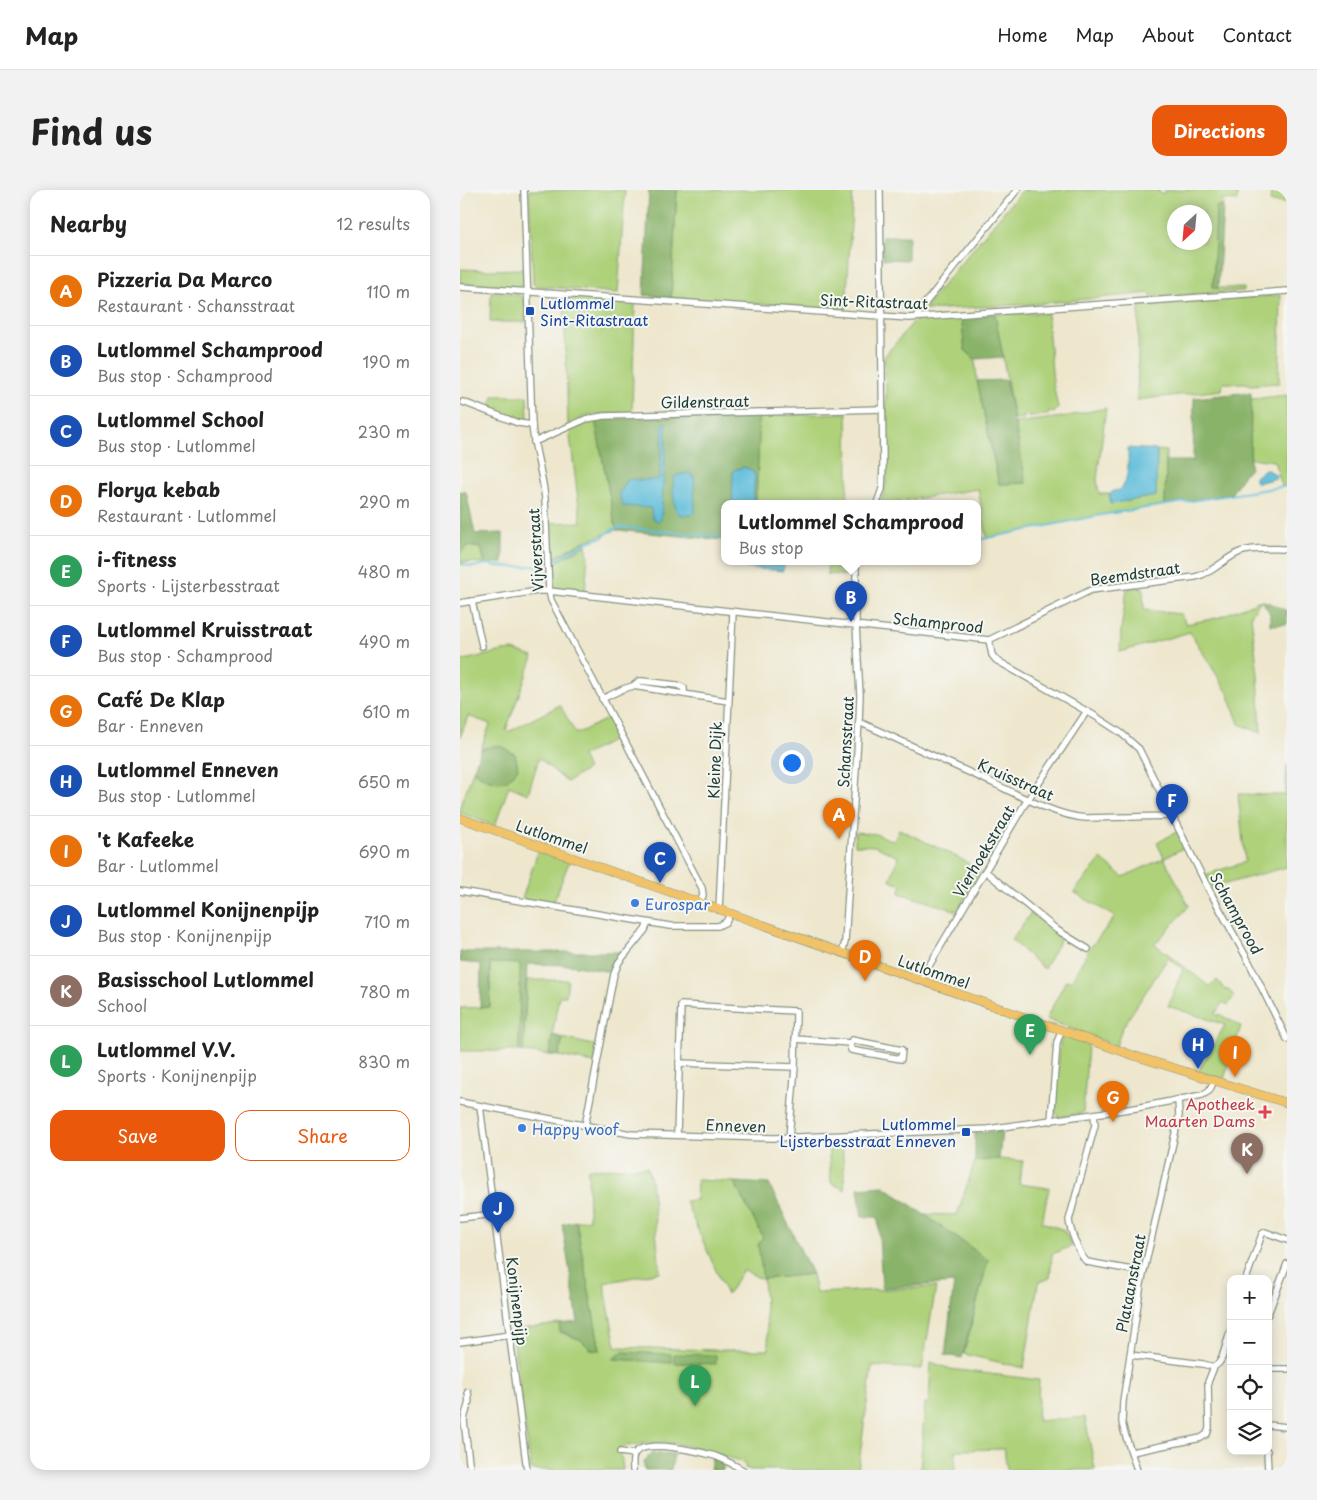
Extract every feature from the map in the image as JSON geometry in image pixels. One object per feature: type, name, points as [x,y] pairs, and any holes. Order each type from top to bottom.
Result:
[{"type":"main road","name":"Lutlommel","points":[[460,818],[1135,1056],[1287,1103]]},
{"type":"street","name":"Vijverstraat","points":[[524,190],[532,425],[544,487],[549,592],[551,600],[602,699],[702,888],[703,895],[700,903]]},
{"type":"street","points":[[879,500],[883,481],[880,190]]},
{"type":"street","points":[[916,317],[922,307],[1017,190]]},
{"type":"street","name":"Sint-Ritastraat","points":[[460,288],[916,317],[1287,291]]},
{"type":"street","points":[[463,402],[518,423],[532,425]]},
{"type":"street","name":"Gildenstraat","points":[[534,442],[586,419],[604,416],[882,409]]},
{"type":"street","name":"Beemdstraat","points":[[989,640],[1091,590],[1203,576],[1241,552],[1287,549]]},
{"type":"street","name":"Schansstraat","points":[[842,953],[845,942],[860,695],[856,625],[856,565]]},
{"type":"street","name":"Schamprood","points":[[460,603],[538,591],[989,640],[992,655],[996,660],[1087,711],[1121,733],[1139,749],[1208,888],[1249,962],[1287,1039]]},
{"type":"street","points":[[472,601],[482,646]]},
{"type":"street","name":"Kleine Dijk","points":[[719,910],[721,900],[733,612]]},
{"type":"street","points":[[602,699],[634,686],[728,701]]},
{"type":"street","name":"Vierhoekstraat","points":[[920,980],[1028,800],[1087,711]]},
{"type":"street","name":"Kruisstraat","points":[[859,722],[1028,800],[1076,818],[1172,816]]},
{"type":"street","points":[[985,871],[1049,924],[1088,949]]},
{"type":"street","points":[[460,891],[670,926],[718,926],[726,922],[730,914]]},
{"type":"street","points":[[585,1126],[614,974],[619,962],[645,930],[648,923]]},
{"type":"street","points":[[677,1135],[681,1005],[796,1011],[795,1067],[789,1138]]},
{"type":"street","points":[[1051,1121],[1058,1042],[1062,1030]]},
{"type":"street","points":[[795,1039],[850,1044]]},
{"type":"street","points":[[852,1040],[902,1050],[901,1058],[851,1050],[850,1044],[852,1040]]},
{"type":"street","points":[[679,1063],[795,1067]]},
{"type":"street","name":"Enneven","points":[[460,1102],[631,1134],[789,1138],[988,1129],[1051,1121],[1136,1108],[1206,1093],[1209,1091],[1214,1080]]},
{"type":"street","name":"Plataanstraat","points":[[1137,1470],[1124,1431],[1122,1401],[1143,1272],[1177,1125],[1178,1100]]},
{"type":"street","name":"Konijnenpijp","points":[[480,1106],[527,1470]]},
{"type":"street","points":[[1094,1114],[1095,1125],[1069,1220],[1070,1228],[1082,1257],[1087,1262],[1143,1272]]},
{"type":"street","points":[[460,1218],[494,1214]]},
{"type":"street","points":[[1247,1275],[1262,1234],[1265,1232],[1287,1240]]},
{"type":"street","points":[[1272,1303],[1287,1264]]},
{"type":"street","points":[[460,1342],[510,1335]]},
{"type":"street","points":[[1132,1452],[1205,1437],[1209,1428],[1208,1382],[1214,1367],[1222,1358],[1227,1342]]},
{"type":"street","points":[[1130,1355],[1214,1367]]},
{"type":"street","points":[[1272,1369],[1287,1369]]},
{"type":"street","points":[[468,1392],[469,1406],[464,1415],[464,1421],[470,1470]]},
{"type":"street","points":[[1272,1425],[1287,1426]]},
{"type":"street","points":[[620,1452],[634,1454],[648,1446],[673,1447],[715,1456],[743,1470]]},
{"type":"street","points":[[633,1470],[634,1454]]},
{"type":"street","points":[[460,1456],[468,1455]]},
{"type":"street","points":[[1267,1455],[1268,1470]]},
{"type":"green space","points":[[529,190],[625,190],[618,293],[536,286],[533,284]]},
{"type":"green space","points":[[649,190],[677,190],[671,298],[644,295]]},
{"type":"green space","points":[[677,190],[853,190],[846,310],[671,298]]},
{"type":"green space","points":[[1022,190],[1159,190],[1159,193],[1164,193],[1165,190],[1222,192],[1222,190],[1238,190],[1237,201],[1222,200],[1223,207],[1217,207],[1213,288],[1244,288],[1244,291],[1151,297],[1150,293],[1035,304],[925,310],[927,304]]},
{"type":"green space","points":[[1271,190],[1287,190],[1287,203],[1270,202]]},
{"type":"green space","points":[[1216,207],[1223,207],[1218,288],[1213,288]]},
{"type":"green space","points":[[882,236],[909,236],[908,260],[883,259]]},
{"type":"green space","points":[[460,269],[524,269],[524,286],[520,288],[460,283]]},
{"type":"green space","points":[[491,292],[522,297],[525,307],[525,322],[490,322]]},
{"type":"green space","points":[[1281,295],[1279,383],[1251,385],[1246,383],[1223,383],[1222,390],[1137,400],[1139,305]]},
{"type":"green space","points":[[564,297],[635,302],[632,412],[589,415],[568,425]]},
{"type":"green space","points":[[1047,313],[1053,383],[1058,408],[1054,413],[1049,411],[1048,415],[1029,416],[1025,414],[1024,418],[1014,419],[995,314]]},
{"type":"green space","points":[[995,314],[1003,357],[975,359],[965,350],[961,316]]},
{"type":"green space","points":[[961,316],[965,350],[975,359],[977,381],[999,484],[1026,483],[1015,423],[1062,417],[1106,408],[1097,479],[1099,494],[1110,494],[1110,503],[1156,496],[1157,450],[1166,451],[1165,505],[1101,515],[987,538],[978,489],[908,500],[881,500],[886,482],[884,357],[915,320]]},
{"type":"green space","points":[[1006,380],[1026,483],[999,484],[977,381]]},
{"type":"green space","points":[[1251,392],[1250,469],[1245,473],[1231,494],[1165,505],[1166,461],[1193,461],[1194,398]]},
{"type":"green space","points":[[1287,395],[1287,486],[1282,486],[1274,461],[1250,458],[1251,399]]},
{"type":"green space","points":[[493,396],[527,396],[528,418],[525,422],[516,421],[494,411],[490,408]]},
{"type":"green space","points":[[847,413],[847,500],[756,500],[758,416]]},
{"type":"green space","points":[[758,416],[756,500],[721,500],[721,540],[616,530],[595,419]]},
{"type":"green space","points":[[595,419],[616,530],[585,541],[551,559],[549,523],[581,522],[569,429]]},
{"type":"green space","points":[[460,491],[466,492],[475,534],[503,533],[503,563],[485,563],[481,548],[468,546],[460,554]]},
{"type":"green space","points":[[585,541],[586,545],[551,565],[551,559]]},
{"type":"green space","points":[[586,545],[588,555],[585,593],[554,588],[551,565]]},
{"type":"green space","points":[[468,546],[481,548],[485,563],[460,562],[460,554]]},
{"type":"green space","points":[[828,565],[854,565],[854,576],[827,574]]},
{"type":"green space","points":[[1143,587],[1144,610],[1181,614],[1186,624],[1217,618],[1261,600],[1251,615],[1258,675],[1261,733],[1239,724],[1228,693],[1190,632],[1120,652],[1121,629],[1127,589]]},
{"type":"green space","points":[[1261,600],[1287,611],[1287,624],[1270,625],[1270,613]]},
{"type":"green space","points":[[513,650],[533,657],[506,730],[510,731],[560,705],[576,734],[609,718],[618,738],[582,756],[588,769],[567,782],[539,758],[528,794],[509,786],[495,826],[460,813],[473,771],[489,780],[518,768],[515,754],[488,748],[481,749],[490,724],[468,716],[460,738],[460,661]]},
{"type":"green space","points":[[498,745],[515,754],[518,768],[513,775],[502,782],[489,780],[473,771],[481,749]]},
{"type":"green space","points":[[1287,765],[1287,867],[1211,888],[1204,875],[1245,862],[1238,794],[1285,795]]},
{"type":"green space","points":[[899,829],[965,861],[981,872],[957,911],[899,893],[902,885],[890,881],[898,857],[875,846],[855,845],[855,832],[876,834],[894,841]]},
{"type":"green space","points":[[1178,831],[1185,847],[1164,858],[1157,843]]},
{"type":"green space","points":[[538,851],[569,862],[553,904],[522,899]]},
{"type":"green space","points":[[1164,858],[1189,906],[1155,944],[1209,986],[1217,980],[1225,990],[1228,989],[1234,996],[1228,1005],[1223,1002],[1215,1014],[1218,1016],[1219,1014],[1241,1026],[1224,1079],[1198,1072],[1225,1025],[1168,1006],[1183,969],[1168,958],[1122,1028],[1116,1046],[1046,1019],[1066,980],[1071,981],[1090,948],[1115,917],[1074,892],[1101,859],[1123,877]]},
{"type":"green space","points":[[1031,913],[1056,933],[1060,940],[1044,969],[1011,940]]},
{"type":"green space","points":[[460,952],[624,952],[618,958],[612,972],[570,965],[527,964],[523,1052],[519,1051],[520,964],[490,963],[490,1007],[480,1007],[481,964],[460,962]]},
{"type":"green space","points":[[490,962],[521,964],[519,1051],[460,1051],[460,1008],[490,1007]]},
{"type":"green space","points":[[527,980],[568,980],[566,996],[559,996],[549,1055],[523,1052]]},
{"type":"green space","points":[[553,1035],[563,1038],[559,1056],[549,1055]]},
{"type":"green space","points":[[1069,1037],[1088,1045],[1083,1113],[1059,1117],[1055,1112],[1060,1043],[1062,1039]]},
{"type":"green space","points":[[563,1038],[597,1046],[594,1063],[559,1056]]},
{"type":"green space","points":[[1002,1131],[999,1159],[975,1161],[975,1133]]},
{"type":"green space","points":[[842,1141],[845,1190],[831,1183],[828,1142]]},
{"type":"green space","points":[[999,1159],[1023,1161],[1019,1184],[1049,1188],[1042,1222],[1064,1230],[1072,1246],[1052,1254],[1050,1278],[1038,1283],[1024,1368],[964,1354],[988,1260],[924,1214],[957,1215],[975,1161]]},
{"type":"green space","points":[[647,1167],[651,1180],[660,1272],[604,1283],[616,1347],[769,1350],[763,1280],[743,1270],[727,1295],[685,1201],[696,1200],[697,1180],[734,1182],[763,1237],[763,1279],[812,1274],[816,1293],[936,1287],[922,1369],[872,1366],[858,1470],[750,1470],[745,1468],[745,1463],[716,1453],[686,1445],[660,1443],[620,1447],[623,1470],[531,1470],[512,1330],[559,1324],[560,1332],[581,1340],[590,1349],[600,1350],[576,1221],[589,1219],[588,1169]]},
{"type":"green space","points":[[734,1182],[769,1184],[812,1274],[763,1279],[758,1245],[763,1237]]},
{"type":"green space","points":[[884,1186],[988,1260],[962,1358],[945,1355],[954,1283],[882,1288],[878,1217],[862,1217],[858,1188]]},
{"type":"green space","points":[[576,1221],[600,1350],[590,1349],[581,1340],[560,1331],[559,1324],[578,1322],[562,1224]]},
{"type":"green space","points":[[623,1352],[671,1354],[671,1363],[613,1359]]},
{"type":"green space","points":[[674,1354],[716,1355],[716,1364],[674,1363]]},
{"type":"green space","points":[[931,1362],[950,1369],[1039,1380],[1037,1421],[1085,1417],[1095,1470],[1007,1470],[1004,1449],[956,1450],[955,1470],[920,1470],[925,1403],[929,1403]]},
{"type":"green space","points":[[652,1453],[674,1454],[671,1470],[644,1470],[644,1461]]},
{"type":"green space","points":[[712,1458],[723,1464],[723,1470],[710,1470]]},
{"type":"water","points":[[665,422],[666,444],[661,519],[658,521],[652,518],[651,508],[623,506],[619,494],[627,480],[659,479],[663,423]]},
{"type":"water","points":[[1128,448],[1157,450],[1156,496],[1110,504],[1110,494],[1113,491],[1120,490],[1125,480],[1128,470]]},
{"type":"water","points":[[745,467],[753,471],[755,476],[753,500],[732,500],[734,470]]},
{"type":"water","points":[[1265,469],[1277,475],[1276,478],[1257,483],[1255,477]]},
{"type":"water","points":[[688,473],[694,476],[695,512],[691,515],[684,515],[676,510],[673,484],[675,476]]},
{"type":"water","points":[[747,565],[784,565],[783,571],[747,568]]},
{"type":"waterway","points":[[981,539],[1101,515],[1287,486]]},
{"type":"waterway","points":[[550,563],[588,542],[603,537],[611,530],[621,527],[721,537]]},
{"type":"waterway","points":[[460,565],[472,567],[488,564],[516,567],[545,565]]},
{"type":"place","name":"Lutlommel Sint-Ritastraat","points":[[530,311]]},
{"type":"place","name":"Lutlommel Schamprood","points":[[851,622]]},
{"type":"place","name":"Lutlommel Kruisstraat","points":[[1172,825]]},
{"type":"place","name":"Pizzeria Da Marco","points":[[839,839]]},
{"type":"place","name":"Lutlommel School","points":[[660,883]]},
{"type":"place","name":"Eurospar","points":[[635,903]]},
{"type":"place","name":"Florya kebab","points":[[865,981]]},
{"type":"place","name":"i-fitness","points":[[1030,1055]]},
{"type":"place","name":"Lutlommel Enneven","points":[[1198,1069]]},
{"type":"place","name":"'t Kafeeke","points":[[1235,1077]]},
{"type":"place","name":"Apotheek Maarten Dams","points":[[1265,1112]]},
{"type":"place","name":"Café De Klap","points":[[1113,1122]]},
{"type":"place","name":"Happy woof","points":[[522,1128]]},
{"type":"place","name":"Lutlommel Lijsterbesstraat Enneven","points":[[966,1132]]},
{"type":"place","name":"Basisschool Lutlommel","points":[[1247,1174]]},
{"type":"place","name":"Lutlommel Konijnenpijp","points":[[498,1233]]},
{"type":"place","name":"Lutlommel V.V.","points":[[695,1406]]}]
